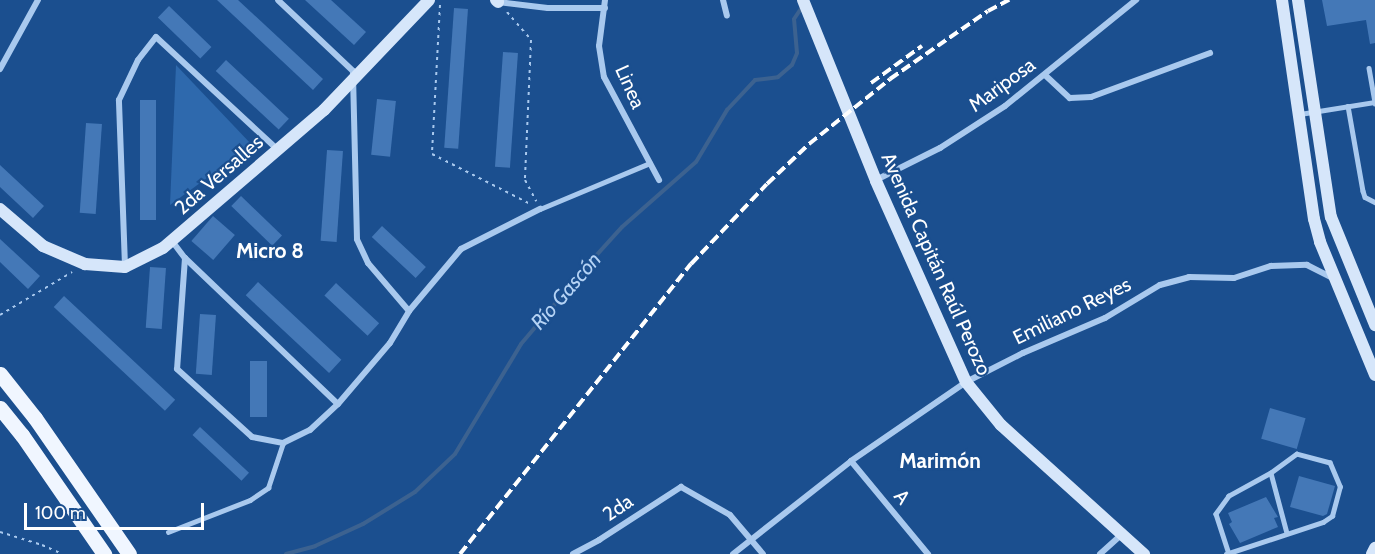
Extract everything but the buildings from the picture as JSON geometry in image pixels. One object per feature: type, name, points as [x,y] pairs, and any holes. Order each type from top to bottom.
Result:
[{"type":"main road","points":[[0,374],[35,418],[129,554]]},
{"type":"main road","points":[[0,408],[22,435],[104,554]]},
{"type":"street","points":[[0,69],[38,0]]},
{"type":"street","points":[[278,0],[353,71],[357,239],[368,263],[409,311]]},
{"type":"street","name":"2da Versalles","points":[[125,267],[172,241],[324,110],[429,0]]},
{"type":"street","name":"Linea","points":[[605,0],[599,46],[604,77],[659,180]]},
{"type":"street","points":[[723,0],[728,16]]},
{"type":"street","name":"Avenida Capitán Raúl Perozo","points":[[803,0],[876,181],[966,382],[1001,425],[1144,554]]},
{"type":"street","name":"Mariposa","points":[[876,181],[940,148],[1005,106],[1136,0]]},
{"type":"street","points":[[1282,0],[1314,219],[1336,280],[1370,353],[1375,375]]},
{"type":"street","points":[[1298,0],[1331,217],[1375,325]]},
{"type":"street","points":[[497,1],[548,8],[605,8]]},
{"type":"street","points":[[0,209],[43,246],[85,264],[125,267],[119,100],[138,60],[156,37],[278,150]]},
{"type":"street","points":[[1045,75],[1070,98],[1091,97],[1210,53]]},
{"type":"street","points":[[186,258],[177,369],[252,437],[283,443],[310,430],[338,404],[390,343],[409,311],[461,249],[540,209]]},
{"type":"street","points":[[172,241],[186,258],[338,404]]},
{"type":"street","name":"Emiliano Reyes","points":[[733,554],[851,461],[966,382],[1023,353],[1105,318],[1160,285],[1189,277],[1234,278],[1270,266],[1307,265],[1336,280]]},
{"type":"street","name":"A","points":[[851,461],[928,554]]},
{"type":"street","name":"2da","points":[[573,554],[599,540],[681,487],[730,515],[753,539]]},
{"type":"street","points":[[1100,554],[1121,535]]},
{"type":"street","points":[[753,539],[763,554]]},
{"type":"street","points":[[1372,554],[1375,548]]},
{"type":"lane","points":[[1300,114],[1375,102],[1369,68]]},
{"type":"lane","points":[[1348,106],[1363,191],[1365,197],[1375,202]]},
{"type":"lane","points":[[540,209],[650,163]]},
{"type":"lane","points":[[168,532],[250,500],[268,488],[283,443]]},
{"type":"lane","points":[[1297,454],[1330,463],[1340,487],[1332,516],[1323,522],[1287,532],[1227,553],[1216,514],[1229,496],[1271,473],[1297,454]]},
{"type":"lane","points":[[1271,473],[1287,532]]},
{"type":"path","points":[[438,0],[441,12],[432,154],[540,209]]},
{"type":"path","points":[[497,1],[531,40],[525,180],[540,209]]},
{"type":"path","points":[[0,315],[85,264]]},
{"type":"path","points":[[0,532],[62,554]]},
{"type":"shaded area","points":[[176,65],[252,145],[170,205]]},
{"type":"waterway","name":"Río Gascón","points":[[286,554],[315,546],[363,524],[415,492],[455,454],[521,344],[593,259],[622,227],[696,162],[727,110],[755,80],[778,77],[792,65],[797,53],[794,19],[802,7]]},
{"type":"railway","points":[[460,554],[691,264],[767,184],[809,144],[890,79],[988,11],[1009,0]]},
{"type":"railway","points":[[871,83],[922,46]]},
{"type":"district","name":"Micro 8","points":[[270,251]]},
{"type":"district","name":"Marimón","points":[[940,461]]}]
